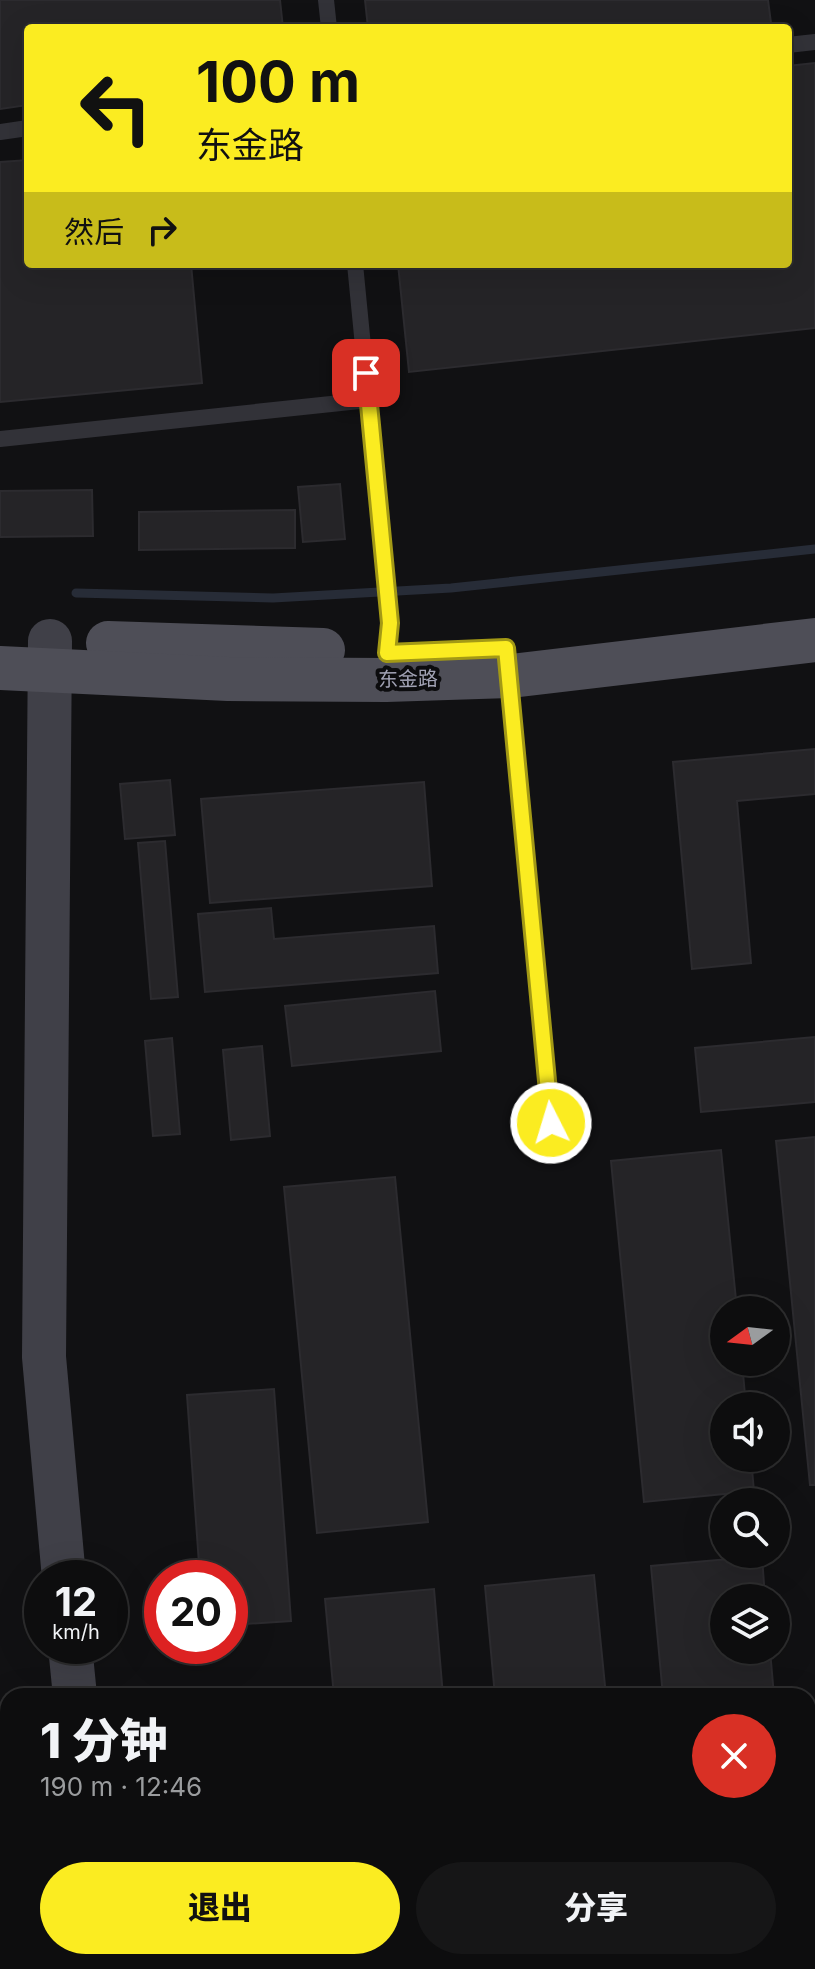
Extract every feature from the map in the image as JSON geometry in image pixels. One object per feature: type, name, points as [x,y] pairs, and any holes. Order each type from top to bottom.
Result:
[{"type":"main road","name":"东金路","points":[[508,662],[815,614]]},
{"type":"main road","name":"东金路","points":[[0,640],[50,656],[228,679],[388,652],[508,662],[815,640]]},
{"type":"main road","name":"东金路","points":[[0,668],[50,656]]},
{"type":"main road","points":[[50,656],[44,1357],[62,1560]]},
{"type":"main road","points":[[72,1664],[74,1688]]},
{"type":"lane","points":[[326,0],[329,24]]},
{"type":"lane","points":[[792,45],[815,42]]},
{"type":"lane","points":[[0,132],[24,129]]},
{"type":"lane","points":[[355,268],[384,559],[388,652]]},
{"type":"lane","points":[[0,439],[369,400]]},
{"type":"lane","points":[[508,662],[551,1123]]},
{"type":"building","points":[[0,0],[280,0],[283,24],[24,24],[24,106],[0,109]]},
{"type":"building","points":[[365,0],[768,0],[771,23],[761,24],[368,24]]},
{"type":"building","points":[[815,63],[815,328],[409,372],[398,268],[792,268],[792,66]]},
{"type":"building","points":[[24,160],[24,268],[191,268],[202,383],[0,402],[0,162]]},
{"type":"building","points":[[340,484],[345,539],[303,542],[298,487]]},
{"type":"building","points":[[92,490],[93,536],[0,537],[0,491]]},
{"type":"building","points":[[295,510],[295,548],[139,550],[139,512]]},
{"type":"building","points":[[815,749],[815,794],[737,801],[751,963],[692,969],[673,762]]},
{"type":"building","points":[[170,780],[175,835],[125,839],[120,784]]},
{"type":"building","points":[[424,782],[432,886],[210,903],[201,799]]},
{"type":"building","points":[[165,841],[178,997],[151,999],[138,843]]},
{"type":"building","points":[[271,908],[274,939],[434,926],[438,973],[205,992],[198,914]]},
{"type":"building","points":[[435,991],[441,1051],[292,1066],[285,1006]]},
{"type":"building","points":[[815,1037],[815,1102],[701,1112],[695,1048]]},
{"type":"building","points":[[172,1038],[180,1134],[153,1136],[145,1041]]},
{"type":"building","points":[[262,1046],[270,1136],[231,1140],[223,1050]]},
{"type":"building","points":[[815,1137],[815,1485],[810,1485],[776,1141]]},
{"type":"building","points":[[721,1150],[736,1296],[710,1296],[710,1376],[743,1376],[745,1392],[710,1392],[710,1472],[752,1472],[754,1488],[710,1488],[710,1495],[644,1502],[611,1161]]},
{"type":"building","points":[[395,1177],[428,1522],[317,1533],[284,1187]]},
{"type":"building","points":[[274,1389],[291,1621],[248,1624],[248,1560],[199,1560],[187,1395]]},
{"type":"building","points":[[710,1561],[710,1568],[763,1568],[764,1584],[710,1584],[710,1664],[771,1664],[773,1688],[662,1688],[651,1566]]},
{"type":"building","points":[[594,1575],[605,1688],[494,1688],[485,1586]]},
{"type":"building","points":[[434,1589],[442,1688],[333,1688],[325,1599]]},
{"type":"waterway","points":[[76,593],[273,598],[451,588],[815,549]]},
{"type":"route","points":[[366,373],[390,623],[387,653],[506,648],[551,1123]]}]
